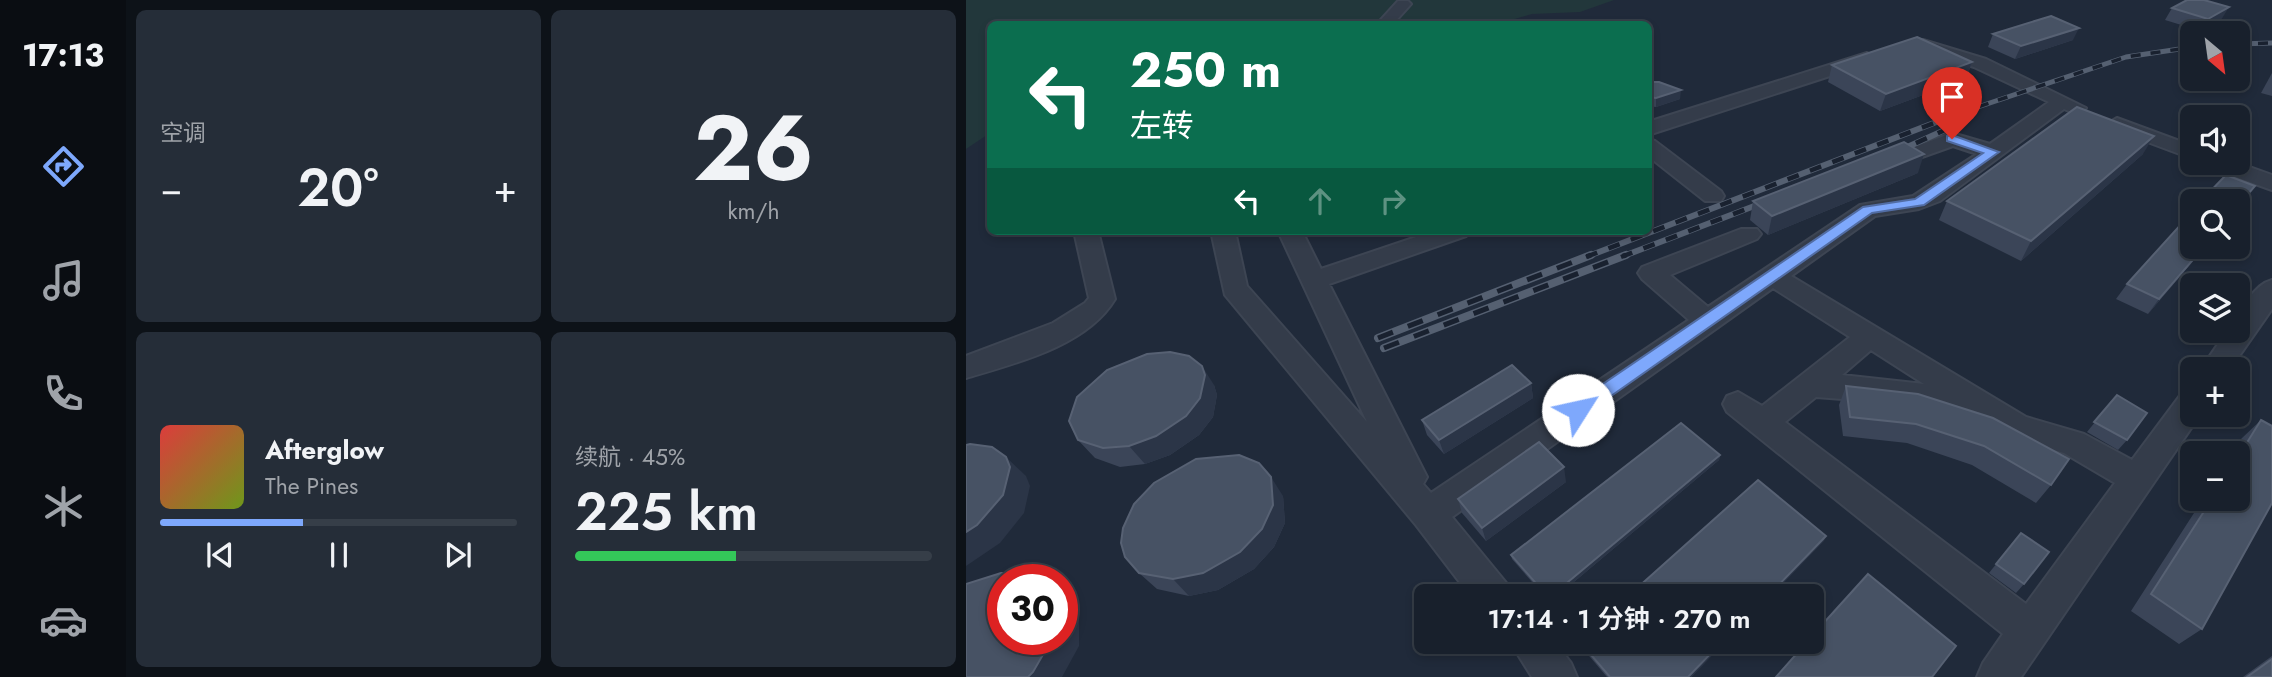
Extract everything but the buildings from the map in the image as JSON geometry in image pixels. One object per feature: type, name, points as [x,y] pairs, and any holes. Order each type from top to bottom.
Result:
[{"type":"street","points":[[1388,21],[1402,4]]},
{"type":"street","points":[[1905,45],[1928,46],[1980,63],[2060,103],[2180,148]]},
{"type":"street","points":[[1652,128],[1886,51]]},
{"type":"street","points":[[1428,514],[1868,210],[1919,202],[2060,103]]},
{"type":"street","points":[[1908,156],[1952,139],[1993,152]]},
{"type":"street","points":[[1652,148],[1713,196]]},
{"type":"street","points":[[2250,175],[2272,183]]},
{"type":"street","points":[[1707,321],[1651,273],[1749,234]]},
{"type":"street","points":[[966,368],[1073,328],[1094,314],[1102,299],[1087,235]]},
{"type":"street","points":[[1224,235],[1234,289],[1428,514],[1484,584]]},
{"type":"street","points":[[1292,235],[1428,514]]},
{"type":"street","points":[[1314,280],[1446,235]]},
{"type":"street","points":[[1772,276],[2017,427]]},
{"type":"street","points":[[2224,357],[2272,289]]},
{"type":"street","points":[[1870,336],[1810,385],[1750,414],[2030,631]]},
{"type":"street","points":[[1810,385],[1877,386],[1946,400],[2017,427],[2073,443],[2137,479]]},
{"type":"street","points":[[1997,677],[2180,419]]},
{"type":"street","points":[[1539,654],[1557,677]]},
{"type":"green space","points":[[966,0],[1614,0],[1580,12],[1532,14],[1508,21],[987,21],[987,135],[966,149]]},
{"type":"railway","points":[[2250,44],[2272,43]]},
{"type":"railway","points":[[1960,113],[2126,57],[2180,49]]},
{"type":"railway","points":[[1652,232],[1965,111]]},
{"type":"railway","points":[[1894,153],[1967,120]]},
{"type":"railway","points":[[1621,257],[1770,200]]},
{"type":"railway","points":[[1586,257],[1643,235]]},
{"type":"railway","points":[[1378,338],[1591,255]]},
{"type":"railway","points":[[1384,348],[1626,255]]},
{"type":"route","points":[[1578,410],[1868,210],[1886,205],[1919,202],[1932,196],[1993,152],[1952,139]]}]
